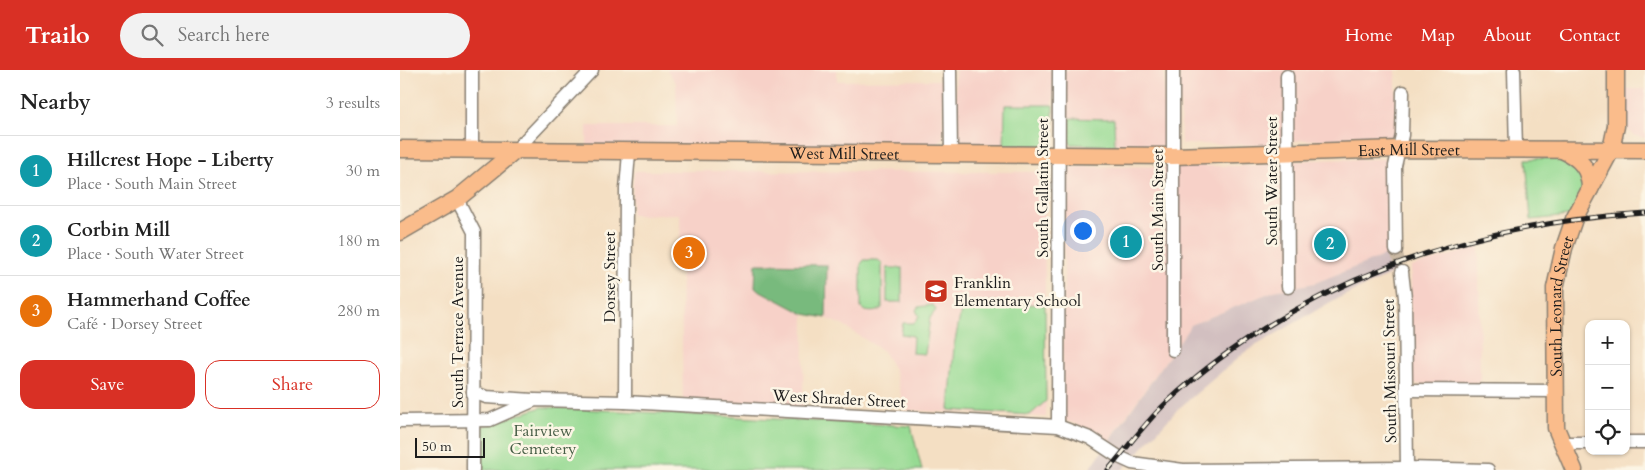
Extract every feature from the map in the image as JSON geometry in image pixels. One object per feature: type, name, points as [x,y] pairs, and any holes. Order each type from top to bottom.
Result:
[{"type":"main road","name":"South Leonard Street","points":[[1574,470],[1561,444],[1556,428],[1554,288],[1564,248],[1574,219],[1611,150],[1616,126],[1616,70]]},
{"type":"main road","name":"West Mill Street","points":[[400,149],[514,152],[1173,156]]},
{"type":"main road","name":"East Mill Street","points":[[1173,156],[1400,149],[1645,150]]},
{"type":"main road","points":[[1562,150],[1574,155],[1583,164],[1589,176],[1590,189]]},
{"type":"main road","points":[[400,232],[457,199],[514,152]]},
{"type":"street","points":[[472,70],[472,151]]},
{"type":"street","points":[[514,152],[543,119],[592,70]]},
{"type":"street","points":[[950,70],[951,155]]},
{"type":"street","name":"South Gallatin Street","points":[[1058,426],[1059,70]]},
{"type":"street","name":"South Main Street","points":[[1173,70],[1173,350]]},
{"type":"street","points":[[1514,70],[1516,150]]},
{"type":"street","name":"South Water Street","points":[[1287,76],[1288,287]]},
{"type":"street","points":[[1396,250],[1395,166],[1400,149],[1403,92]]},
{"type":"street","name":"Dorsey Street","points":[[625,402],[626,190],[629,153]]},
{"type":"street","name":"South Terrace Avenue","points":[[457,199],[474,232],[473,470]]},
{"type":"street","name":"South Missouri Street","points":[[1402,272],[1405,298],[1407,469]]},
{"type":"street","points":[[1406,390],[1555,391]]},
{"type":"street","name":"West Shrader Street","points":[[473,392],[486,397],[536,400],[625,402],[1058,426],[1090,438],[1130,466]]},
{"type":"street","name":"West Shrader Street","points":[[400,421],[473,422],[490,420],[536,400]]},
{"type":"street","points":[[1630,442],[1645,442]]},
{"type":"street","points":[[1561,444],[1585,443]]},
{"type":"street","points":[[1130,466],[1183,470],[1488,470]]},
{"type":"shaded area","points":[[667,70],[837,70],[837,81],[943,80],[943,137],[933,147],[587,146],[587,126],[677,126],[676,83]]},
{"type":"shaded area","points":[[955,70],[1053,70],[1053,105],[1005,105],[1004,146],[963,146],[957,142]]},
{"type":"shaded area","points":[[1064,70],[1164,70],[1163,145],[1158,147],[1115,146],[1114,119],[1064,118]]},
{"type":"shaded area","points":[[1180,70],[1396,70],[1396,129],[1393,136],[1388,138],[1302,140],[1265,145],[1181,144]]},
{"type":"shaded area","points":[[1622,89],[1645,89],[1645,138],[1633,135],[1628,130],[1623,114]]},
{"type":"shaded area","points":[[1389,159],[1391,253],[1315,283],[1274,291],[1191,325],[1107,443],[1076,424],[1062,420],[1065,167],[1246,166],[1313,160]]},
{"type":"shaded area","name":"Franklin Elementary School","points":[[634,171],[1040,172],[1044,175],[1046,417],[905,410],[894,369],[883,351],[844,326],[826,318],[827,265],[756,264],[755,288],[804,314],[803,408],[683,402],[680,214],[631,215]]},
{"type":"shaded area","points":[[1479,247],[1480,387],[1410,384],[1411,267]]},
{"type":"shaded area","points":[[1391,253],[1397,272],[1334,300],[1245,352],[1178,409],[1122,470],[1089,470],[1191,325],[1274,291],[1315,283]]},
{"type":"green space","points":[[1005,105],[1053,105],[1053,134],[1051,141],[1040,146],[1004,146]]},
{"type":"green space","points":[[1064,118],[1114,119],[1115,146],[1071,144],[1064,136]]},
{"type":"green space","points":[[1556,158],[1573,163],[1579,168],[1583,192],[1569,216],[1531,220],[1526,159]]},
{"type":"green space","points":[[864,260],[878,260],[882,263],[882,308],[875,312],[868,312],[861,308],[861,264]]},
{"type":"green space","points":[[756,264],[827,265],[826,318],[804,314],[755,288]]},
{"type":"green space","points":[[887,268],[902,268],[902,302],[887,302]]},
{"type":"green space","points":[[990,302],[1045,305],[1046,401],[1030,415],[949,410],[954,346],[961,311],[971,305]]},
{"type":"green space","points":[[933,305],[936,310],[930,318],[925,354],[912,353],[913,336],[901,334],[903,323],[914,323],[919,316],[916,310],[918,307]]},
{"type":"green space","name":"Fairview Cemetery","points":[[542,407],[911,426],[922,470],[480,470],[480,427]]},
{"type":"tunnel","points":[[1396,250],[1402,272]]},
{"type":"railway","points":[[1108,470],[1157,412],[1216,361],[1271,324],[1328,293],[1388,267],[1450,246],[1513,230],[1579,219],[1645,213]]},
{"type":"place","name":"Hillcrest Hope - Liberty","points":[[1126,242]]},
{"type":"place","name":"Corbin Mill","points":[[1330,244]]},
{"type":"place","name":"Hammerhand Coffee","points":[[689,253]]},
{"type":"place","name":"Franklin Elementary School","points":[[936,291]]}]
